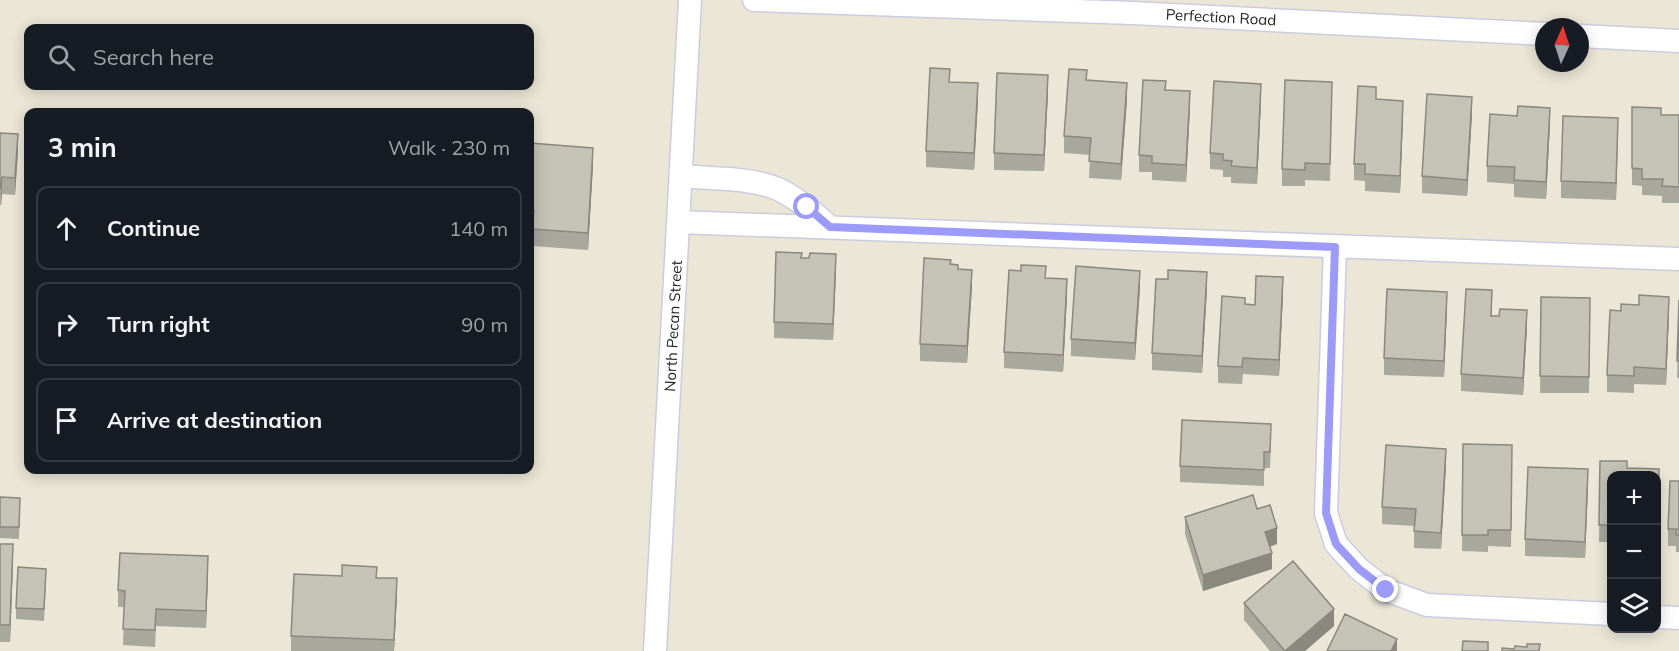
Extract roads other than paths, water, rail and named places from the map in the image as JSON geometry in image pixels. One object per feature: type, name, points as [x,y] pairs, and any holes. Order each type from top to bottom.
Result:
[{"type":"street","name":"North Pecan Street","points":[[655,651],[690,0]]},
{"type":"street","name":"Perfection Road","points":[[754,0],[1133,13],[1535,34]]},
{"type":"street","points":[[1589,36],[1679,41]]},
{"type":"street","points":[[681,176],[757,183],[778,189],[807,207],[830,227]]},
{"type":"street","points":[[679,222],[1679,260]]},
{"type":"street","points":[[1335,247],[1326,513],[1336,544],[1359,569],[1386,590],[1427,605],[1607,614]]},
{"type":"street","points":[[1661,617],[1679,618]]}]
